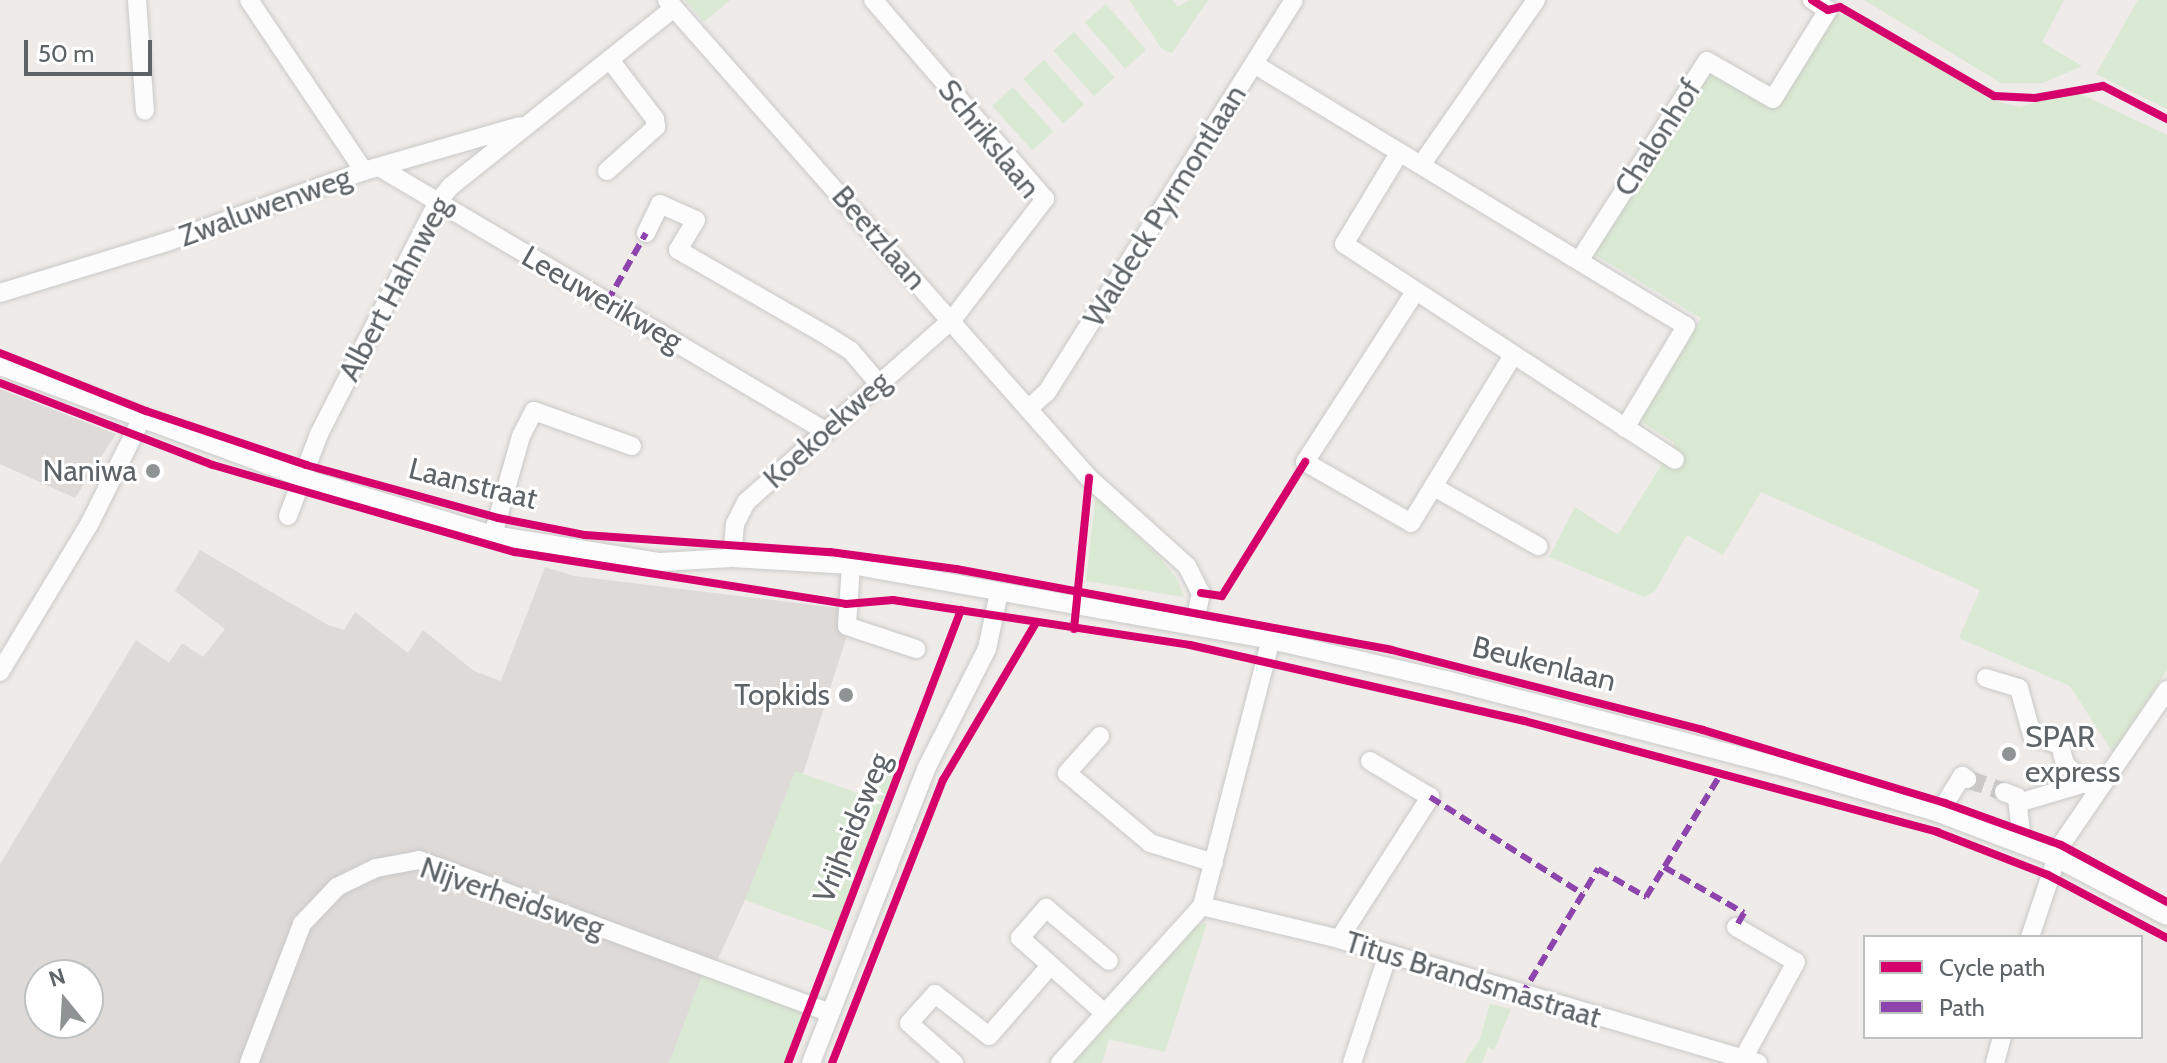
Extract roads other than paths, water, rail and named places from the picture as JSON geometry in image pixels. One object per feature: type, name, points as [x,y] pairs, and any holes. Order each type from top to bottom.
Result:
[{"type":"street","points":[[137,0],[145,111]]},
{"type":"street","points":[[249,0],[372,169]]},
{"type":"street","name":"Schrikslaan","points":[[873,0],[1045,199],[952,320]]},
{"type":"street","name":"Waldeck Pyrmontlaan","points":[[1029,408],[1047,392],[1294,0]]},
{"type":"street","points":[[1421,165],[1536,0]]},
{"type":"street","name":"Chalonhof","points":[[1579,261],[1707,61],[1773,99],[1828,10],[1812,0]]},
{"type":"street","name":"Beetzlaan","points":[[670,4],[1089,478],[1196,577],[1201,593],[1194,626]]},
{"type":"street","name":"Albert Hahnweg","points":[[288,516],[319,434],[437,203],[451,186],[610,60],[670,4]]},
{"type":"street","points":[[607,171],[656,127],[610,60]]},
{"type":"street","points":[[1254,64],[1398,155],[1421,165],[1686,326],[1625,428]]},
{"type":"street","name":"Zwaluwenweg","points":[[0,293],[167,242],[372,169],[530,123]]},
{"type":"street","points":[[1398,155],[1344,244],[1512,357],[1675,460]]},
{"type":"street","name":"Leeuwerikweg","points":[[372,169],[437,203],[825,431]]},
{"type":"street","points":[[646,233],[660,204],[696,220],[678,250],[840,344],[879,384]]},
{"type":"street","points":[[1415,292],[1305,462],[1411,523],[1512,357]]},
{"type":"street","name":"Koekoekweg","points":[[732,558],[735,524],[746,502],[952,320]]},
{"type":"street","name":"Laanstraat","points":[[0,366],[303,478],[493,535],[660,562],[732,558],[851,565],[999,592]]},
{"type":"street","points":[[493,535],[521,436],[534,411],[632,446]]},
{"type":"street","points":[[0,672],[90,523],[141,420]]},
{"type":"street","points":[[1434,487],[1538,546]]},
{"type":"street","points":[[851,565],[847,626],[916,649]]},
{"type":"street","name":"Beukenlaan","points":[[999,592],[1271,640],[1732,754],[1939,813],[2022,843],[2167,916]]},
{"type":"street","name":"Vrijheidsweg","points":[[811,1063],[926,769],[987,649],[999,592]]},
{"type":"street","points":[[1060,1063],[1102,1011],[1202,906],[1271,640]]},
{"type":"street","points":[[1986,678],[2019,688],[2032,735],[2060,745],[2065,764],[2092,785]]},
{"type":"street","points":[[2031,935],[2054,857],[2092,785],[2167,690]]},
{"type":"street","points":[[1100,736],[1067,773],[1150,843],[1214,863]]},
{"type":"street","points":[[1339,939],[1430,797],[1370,761]]},
{"type":"street","points":[[1939,813],[1962,776],[1967,779]]},
{"type":"street","points":[[2022,843],[2011,797],[2092,785]]},
{"type":"street","name":"Nijverheidsweg","points":[[249,1063],[302,924],[337,887],[376,868],[419,860],[830,1013]]},
{"type":"street","name":"Titus Brandsmastraat","points":[[1202,906],[1339,939],[1387,957],[1715,1058],[1750,1061],[1796,962],[1736,927]]},
{"type":"street","points":[[1102,1011],[1020,938],[1046,908],[1109,961]]},
{"type":"street","points":[[1352,1063],[1387,957]]},
{"type":"street","points":[[954,1063],[909,1023],[935,994],[989,1036],[1049,967]]},
{"type":"street","points":[[1995,1063],[2001,1039]]},
{"type":"tunnel","points":[[1967,779],[2004,792]]},
{"type":"place","name":"Naniwa","points":[[153,471]]},
{"type":"place","name":"Topkids","points":[[846,695]]},
{"type":"place","name":"SPAR express","points":[[2009,754]]}]
